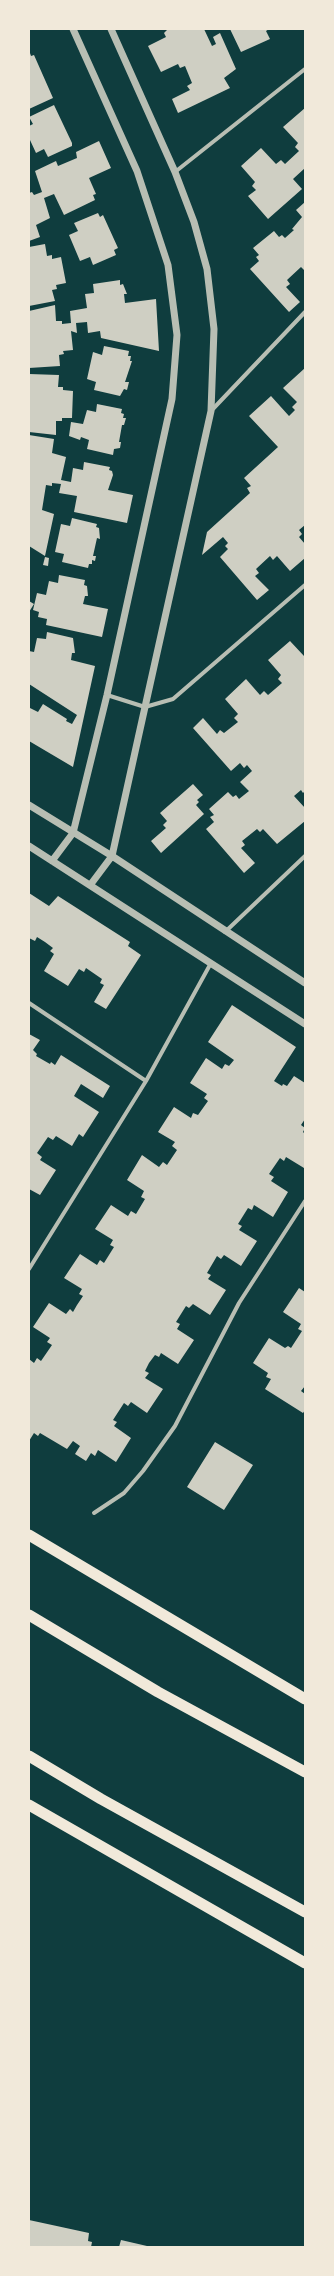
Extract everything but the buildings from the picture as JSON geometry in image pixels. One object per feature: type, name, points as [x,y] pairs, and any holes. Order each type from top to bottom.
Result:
[{"type":"highway","points":[[29,1535],[304,1697]]},
{"type":"highway","points":[[29,1615],[158,1692],[305,1772]]},
{"type":"highway","points":[[29,1756],[101,1799],[305,1912]]},
{"type":"highway","points":[[29,1805],[305,1963]]},
{"type":"street","points":[[52,861],[73,833],[107,695],[172,399],[177,335],[168,265],[137,171],[73,29]]},
{"type":"street","points":[[91,884],[112,856],[146,707],[211,411],[214,329],[207,268],[194,222],[175,172],[111,29]]},
{"type":"street","points":[[175,172],[305,69]]},
{"type":"street","points":[[211,411],[305,312]]},
{"type":"street","points":[[107,695],[146,707],[173,699],[305,584]]},
{"type":"street","points":[[29,805],[112,856],[225,932],[305,983]]},
{"type":"street","points":[[29,846],[91,884],[305,1024]]},
{"type":"street","points":[[225,932],[305,856]]},
{"type":"street","points":[[29,1269],[146,1081],[211,963]]},
{"type":"street","points":[[29,1003],[146,1081]]},
{"type":"street","points":[[94,1513],[124,1493],[143,1471],[175,1426],[238,1303],[304,1207],[305,1201]]}]
